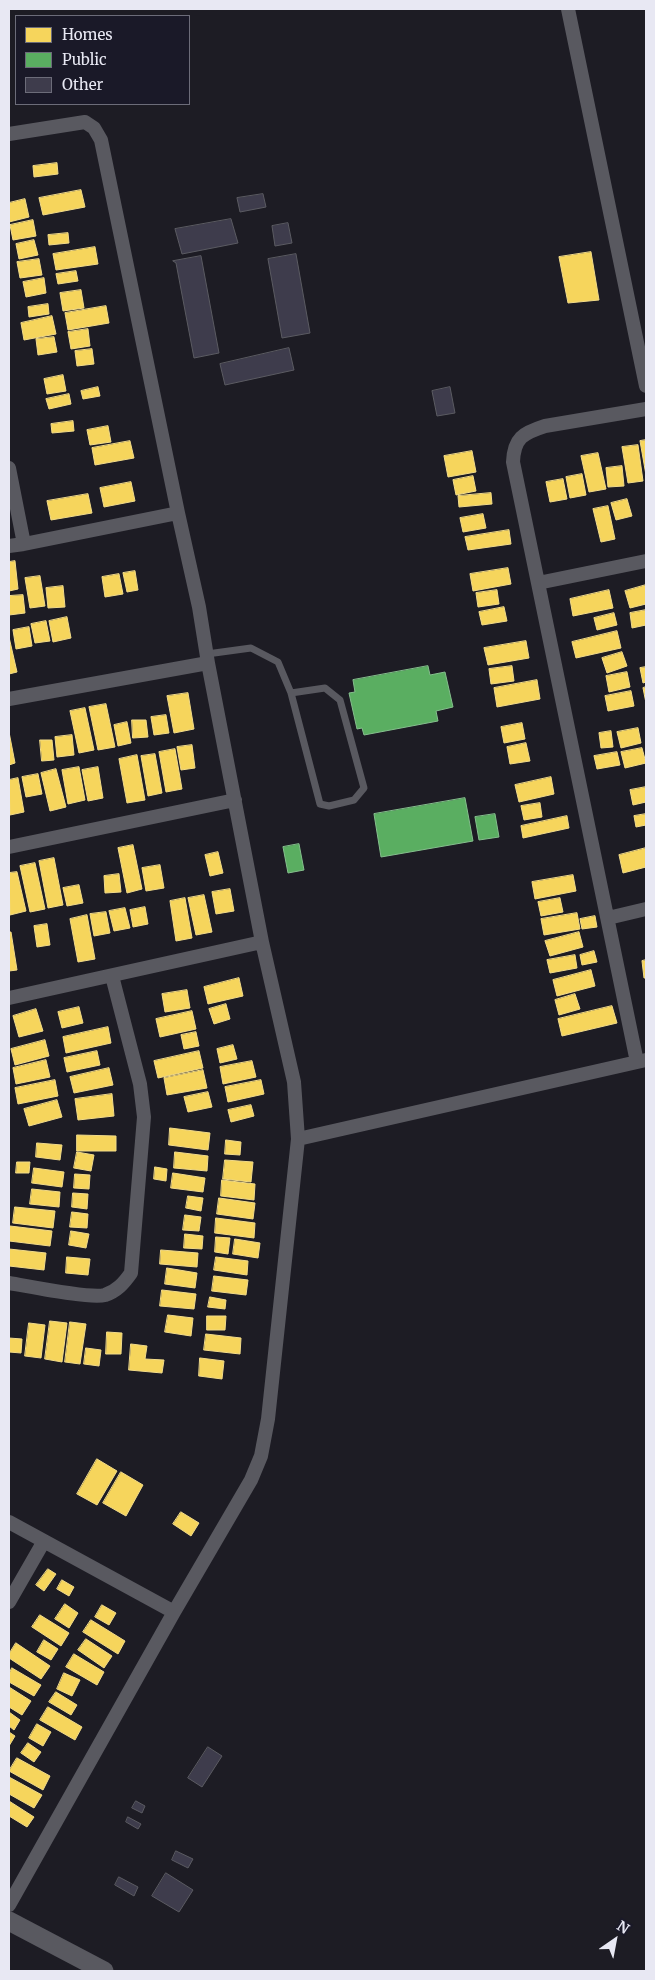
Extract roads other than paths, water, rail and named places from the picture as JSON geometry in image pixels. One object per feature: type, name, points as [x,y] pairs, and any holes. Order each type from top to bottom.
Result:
[{"type":"street","points":[[568,9],[646,386]]},
{"type":"street","points":[[9,134],[85,122],[94,128],[101,140],[199,607],[207,659],[262,942],[294,1082],[298,1139],[268,1419],[261,1456],[251,1480],[9,1904]]},
{"type":"street","points":[[298,1139],[642,1061],[608,918],[513,462],[514,449],[521,436],[546,426],[646,409]]},
{"type":"street","points":[[9,468],[24,544]]},
{"type":"street","points":[[9,546],[178,513]]},
{"type":"street","points":[[538,583],[646,561]]},
{"type":"street","points":[[9,700],[207,659]]},
{"type":"street","points":[[9,847],[235,800]]},
{"type":"street","points":[[608,918],[646,909]]},
{"type":"street","points":[[9,998],[262,942]]},
{"type":"street","points":[[9,1283],[96,1296],[115,1291],[131,1273],[144,1117],[140,1084],[112,976]]},
{"type":"street","points":[[9,1522],[174,1612]]},
{"type":"street","points":[[9,1602],[44,1541]]},
{"type":"street","points":[[9,1921],[104,1971]]},
{"type":"lane","points":[[207,659],[251,648],[278,662],[291,693],[320,804],[329,806],[354,800],[364,788],[340,700],[325,688],[291,693]]}]
